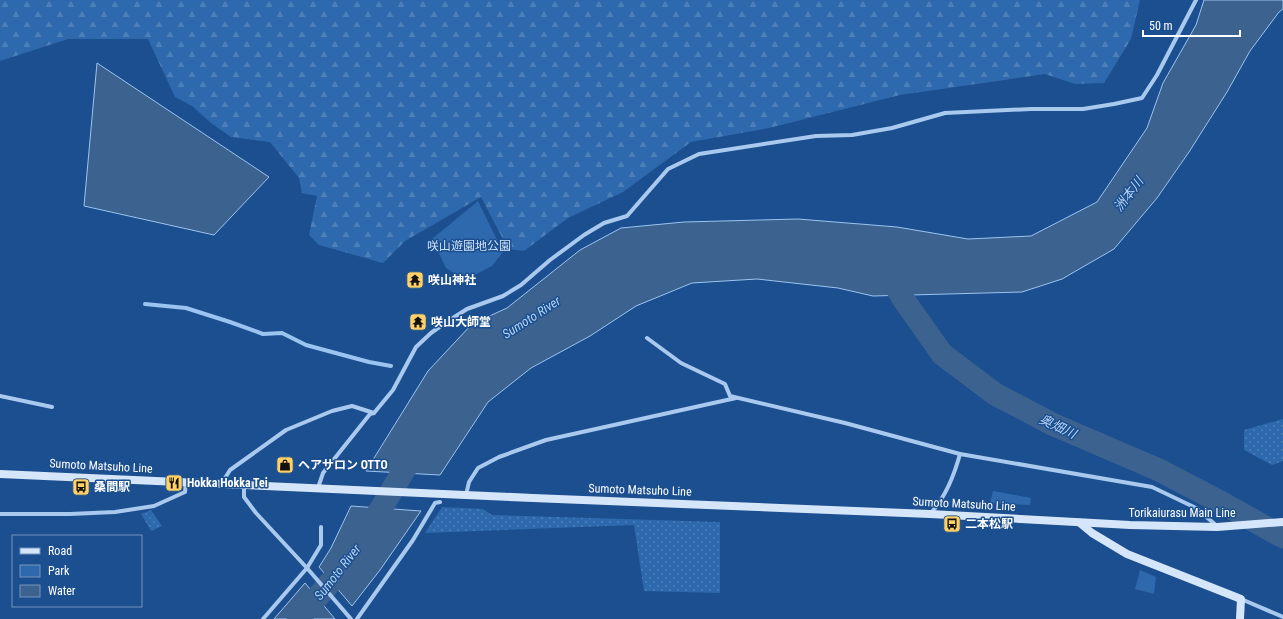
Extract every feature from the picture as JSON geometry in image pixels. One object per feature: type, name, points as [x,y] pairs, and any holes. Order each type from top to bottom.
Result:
[{"type":"main road","name":"Sumoto Matsuho Line","points":[[0,474],[318,488],[438,498],[466,495],[930,514],[1080,523]]},
{"type":"main road","name":"Torikaiurasu Main Line","points":[[1080,523],[1217,527],[1283,522]]},
{"type":"main road","points":[[1080,523],[1092,533],[1126,554],[1241,598],[1240,619]]},
{"type":"street","points":[[318,488],[323,473],[370,414],[374,412],[392,390],[416,346],[431,333],[467,309],[503,296],[521,286],[550,260],[584,234],[604,223],[627,216],[668,169],[699,154],[816,136],[852,135],[892,128],[945,113],[1031,109],[1083,109],[1142,98],[1157,75],[1196,0]]},
{"type":"street","points":[[647,338],[681,363],[725,384],[730,396],[845,423],[960,454],[1152,487],[1196,508],[1217,527]]},
{"type":"street","points":[[0,396],[52,407]]},
{"type":"street","points":[[466,495],[469,482],[478,468],[499,457],[546,440],[738,398]]},
{"type":"street","points":[[222,483],[230,470],[286,430],[332,411],[352,406],[374,412]]},
{"type":"street","points":[[930,514],[939,505],[951,481],[960,454]]},
{"type":"street","points":[[0,514],[70,514],[115,512],[154,506],[185,492],[186,482]]},
{"type":"street","points":[[244,484],[244,497],[256,513],[308,569],[351,619]]},
{"type":"street","points":[[357,619],[400,557],[438,498]]},
{"type":"street","points":[[263,619],[308,569],[321,545],[321,527]]},
{"type":"street","points":[[1241,598],[1283,617]]},
{"type":"green space","points":[[0,0],[1140,0],[1131,39],[1104,83],[1075,84],[1045,74],[900,95],[769,128],[691,142],[623,192],[568,218],[524,251],[508,249],[481,197],[405,241],[383,263],[319,245],[309,235],[317,196],[302,193],[299,178],[270,142],[231,137],[211,123],[192,106],[175,97],[148,39],[68,39],[0,61]]},
{"type":"green space","name":"咲山遊園地公園","points":[[478,201],[503,252],[492,266],[465,280],[446,268],[432,239]]},
{"type":"green space","points":[[1283,419],[1283,461],[1272,465],[1244,450],[1244,430]]},
{"type":"green space","points":[[993,491],[1031,498],[1030,505],[990,503]]},
{"type":"green space","points":[[442,507],[483,509],[492,515],[720,522],[720,593],[644,591],[634,525],[425,533]]},
{"type":"green space","points":[[151,510],[162,526],[151,531],[141,514]]},
{"type":"green space","points":[[1140,570],[1156,577],[1154,594],[1135,589]]},
{"type":"water","name":"洲本川","points":[[1204,0],[1283,0],[1283,9],[1279,12],[1250,51],[1227,92],[1189,152],[1157,198],[1114,249],[1062,279],[1022,292],[873,296],[838,288],[757,279],[692,283],[636,306],[590,336],[531,368],[488,402],[440,475],[366,471],[428,371],[472,324],[507,308],[580,250],[621,228],[684,222],[798,219],[897,227],[968,239],[1031,236],[1097,202],[1147,128],[1163,83],[1196,25]]},
{"type":"water","points":[[97,63],[269,177],[214,235],[84,206]]},
{"type":"water","points":[[351,506],[421,511],[380,570],[352,606],[319,567],[331,548]]},
{"type":"water","points":[[305,583],[335,619],[274,619]]},
{"type":"waterway","name":"奥畑川","points":[[885,269],[904,300],[942,354],[995,394],[1052,424],[1159,470],[1283,537]]},
{"type":"waterway","points":[[145,304],[186,308],[263,334],[282,333],[306,345],[369,362],[391,366]]},
{"type":"waterway","name":"Sumoto River","points":[[298,619],[350,560],[418,447]]},
{"type":"place","name":"咲山神社","points":[[415,280]]},
{"type":"place","name":"咲山大師堂","points":[[418,322]]},
{"type":"place","name":"ヘアサロン OTTO","points":[[285,465]]},
{"type":"place","name":"Hokka Hokka Tei","points":[[174,483]]},
{"type":"place","name":"桑間駅","points":[[81,487]]},
{"type":"place","name":"二本松駅","points":[[952,524]]}]
